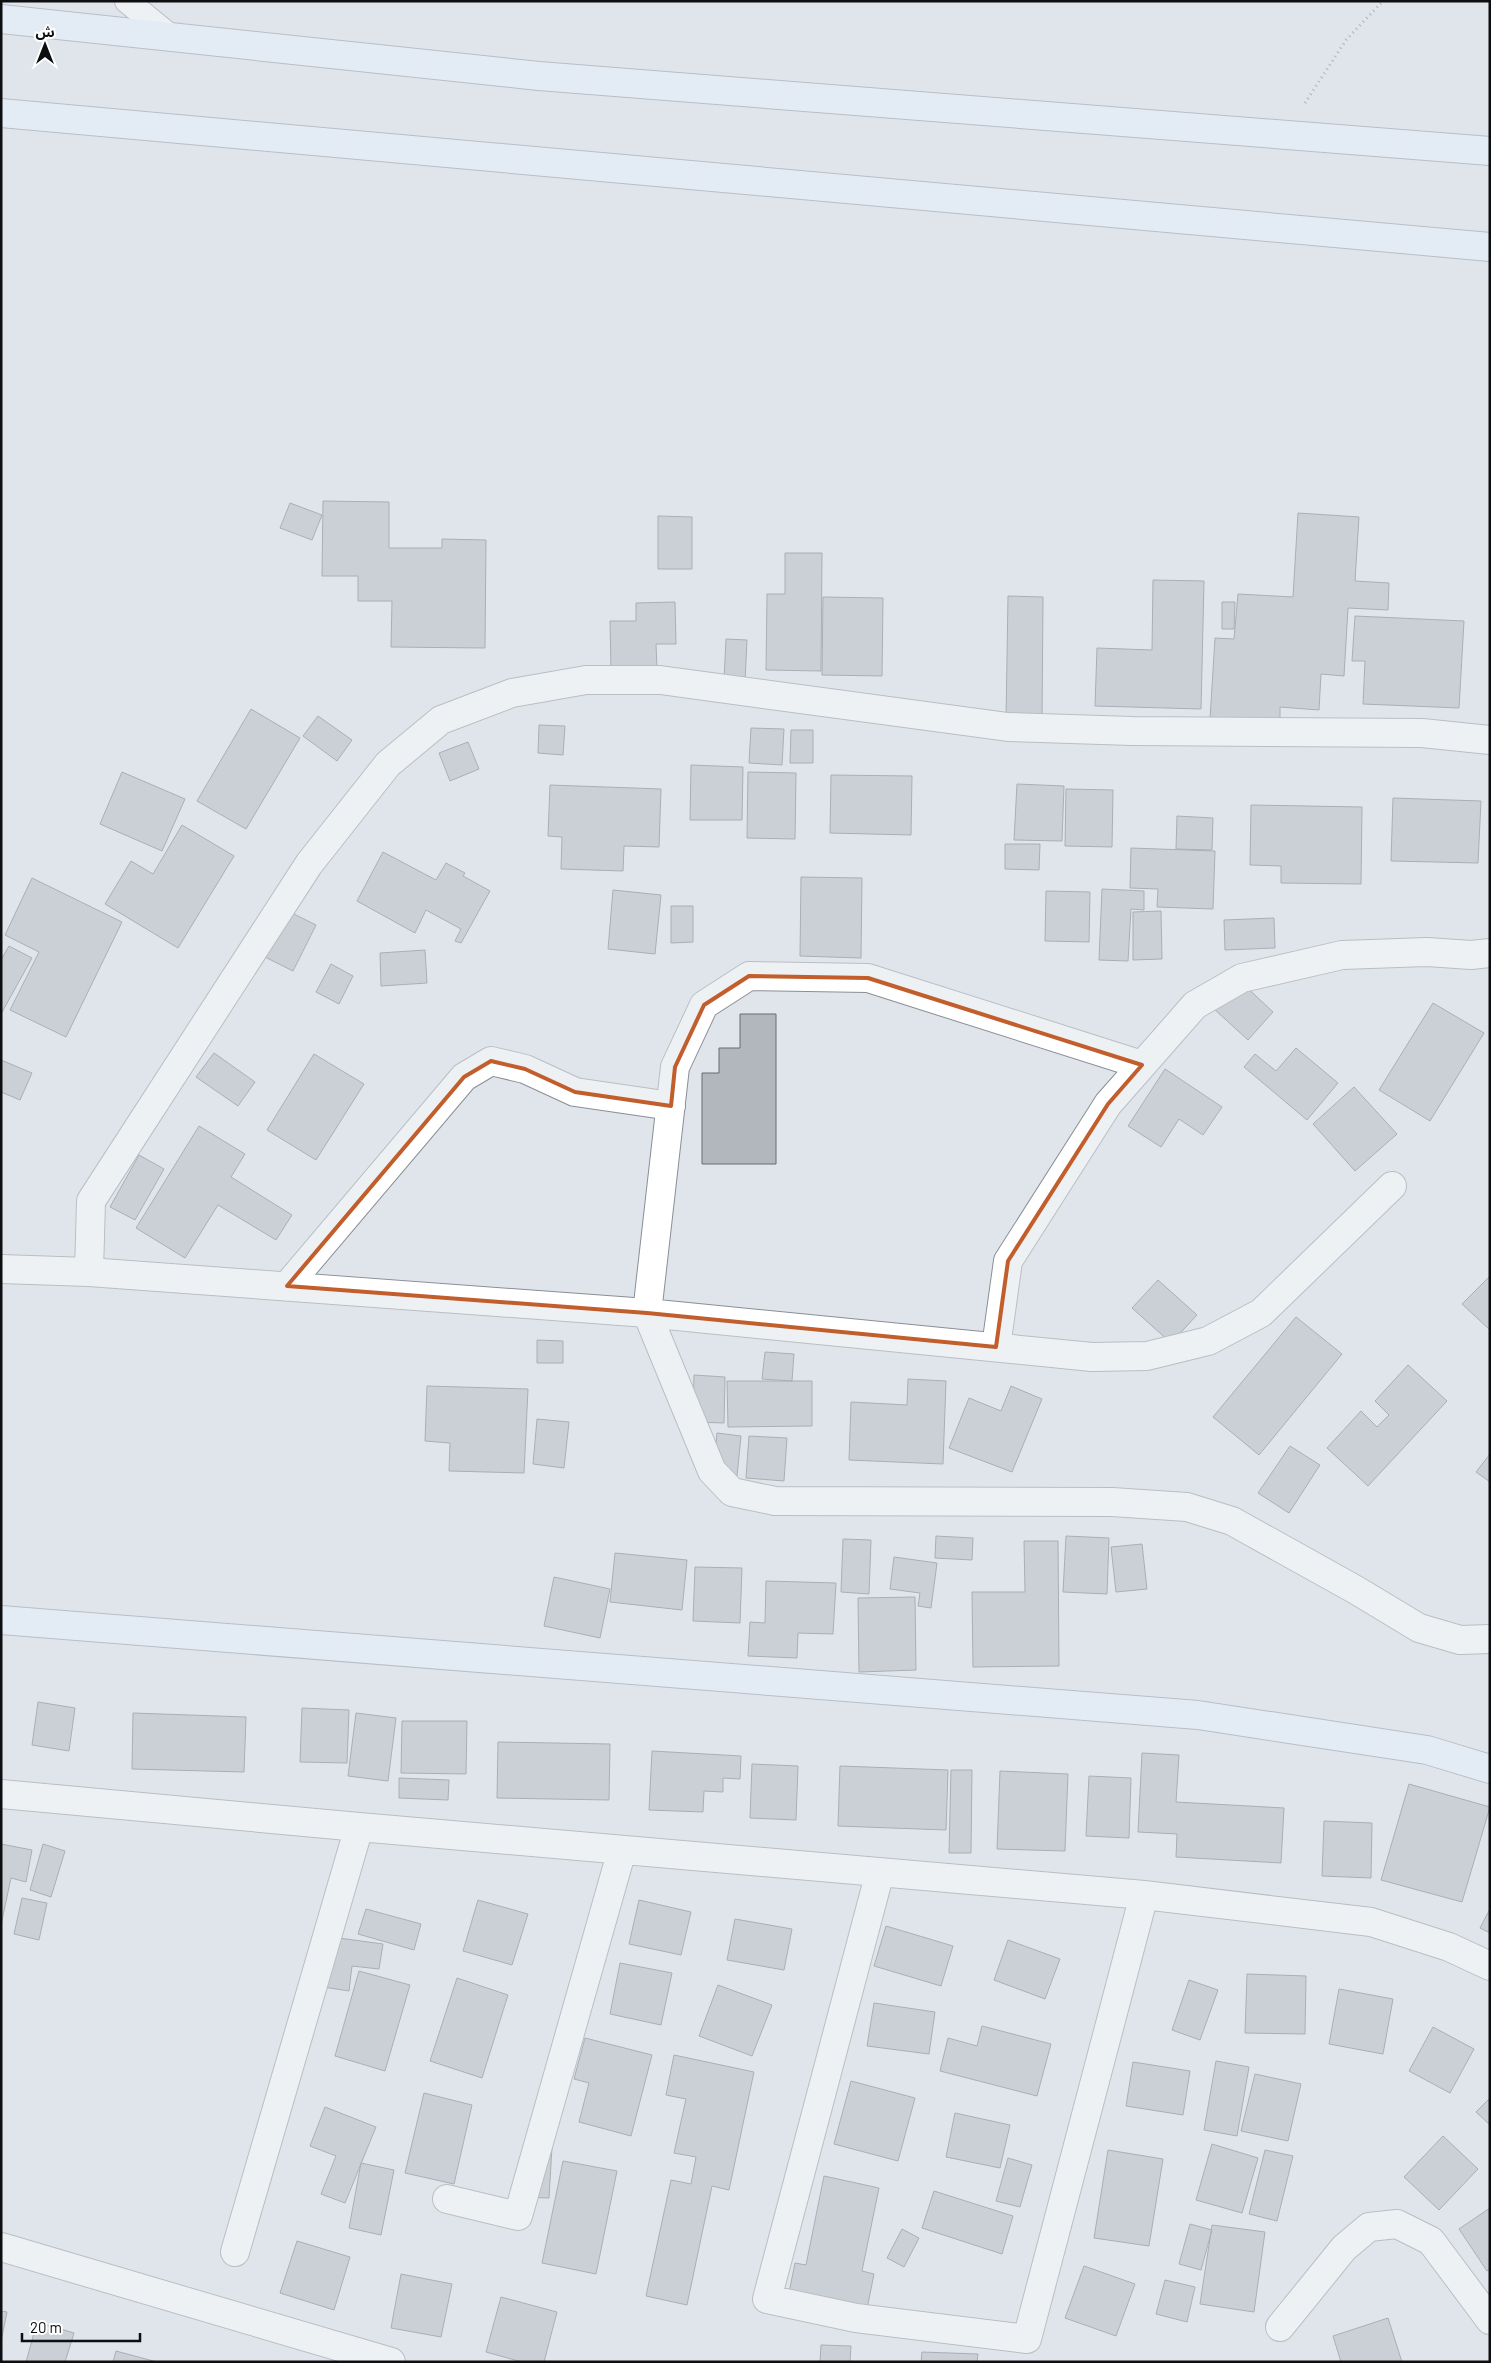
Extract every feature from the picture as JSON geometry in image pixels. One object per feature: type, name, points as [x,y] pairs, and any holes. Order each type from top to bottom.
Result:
[{"type":"main road","points":[[1,19],[539,76],[1490,152]]},
{"type":"main road","points":[[1,113],[1490,247]]},
{"type":"main road","points":[[1,1620],[1198,1715],[1427,1750],[1490,1769]]},
{"type":"street","points":[[89,1272],[91,1201],[309,864],[388,764],[441,720],[459,713],[512,693],[586,680],[660,680],[1008,727],[1132,731],[1422,733],[1490,740]]},
{"type":"street","points":[[996,1347],[1008,1261],[1108,1104],[1195,1005],[1242,978],[1342,955],[1490,953]]},
{"type":"street","points":[[1142,1065],[868,978],[749,976],[704,1005],[675,1067],[648,1313],[712,1471],[732,1492],[775,1501],[1112,1502],[1186,1508],[1232,1521],[1356,1590],[1419,1628],[1460,1640],[1490,1639]]},
{"type":"street","points":[[287,1286],[464,1077],[491,1062],[525,1069],[575,1092],[671,1106]]},
{"type":"street","points":[[1,1269],[89,1272],[648,1313],[1092,1357],[1147,1356],[1208,1341],[1261,1313],[1392,1186]]},
{"type":"street","points":[[1,1794],[1144,1895],[1371,1922],[1449,1947],[1490,1966]]},
{"type":"street","points":[[235,2252],[359,1827]]},
{"type":"street","points":[[447,2199],[518,2216],[622,1850]]},
{"type":"street","points":[[880,1872],[767,2299],[856,2318],[1027,2339],[1144,1895]]},
{"type":"street","points":[[1280,2327],[1344,2248],[1369,2228],[1398,2224],[1431,2240],[1490,2320]]},
{"type":"street","points":[[1,2247],[390,2362]]},
{"type":"lane","points":[[127,1],[171,37]]},
{"type":"path","points":[[1284,135],[1346,40],[1383,1]]},
{"type":"highlighted area","points":[[749,976],[868,978],[1142,1065],[1108,1104],[1008,1261],[996,1347],[647,1313],[287,1286],[464,1077],[491,1061],[525,1069],[575,1092],[671,1106],[675,1067],[704,1005]]},
{"type":"building","points":[[323,501],[389,502],[389,548],[442,548],[442,539],[486,540],[485,648],[391,647],[392,601],[358,601],[358,576],[322,576]]},
{"type":"building","points":[[290,503],[322,515],[312,540],[280,528]]},
{"type":"building","points":[[1298,513],[1359,517],[1355,581],[1389,583],[1388,610],[1348,608],[1344,676],[1321,674],[1319,710],[1280,707],[1280,723],[1210,719],[1215,638],[1234,639],[1238,594],[1293,597]]},
{"type":"building","points":[[658,516],[692,517],[692,569],[658,569]]},
{"type":"building","points":[[785,553],[822,553],[821,671],[766,670],[767,594],[785,594]]},
{"type":"building","points":[[1153,580],[1204,581],[1201,709],[1095,706],[1097,648],[1152,650]]},
{"type":"building","points":[[1008,596],[1043,597],[1042,721],[1006,721]]},
{"type":"building","points":[[823,597],[883,598],[882,676],[822,675]]},
{"type":"building","points":[[675,602],[676,644],[656,644],[657,668],[611,670],[610,621],[636,621],[636,603]]},
{"type":"building","points":[[1222,602],[1235,602],[1234,629],[1222,629]]},
{"type":"building","points":[[1355,616],[1464,621],[1459,708],[1363,704],[1365,661],[1352,661]]},
{"type":"building","points":[[726,639],[747,640],[745,682],[724,680]]},
{"type":"building","points":[[251,709],[300,738],[246,829],[197,801]]},
{"type":"building","points":[[318,716],[352,740],[337,761],[303,736]]},
{"type":"building","points":[[539,725],[565,726],[563,755],[538,753]]},
{"type":"building","points":[[751,728],[784,729],[782,765],[749,763]]},
{"type":"building","points":[[791,730],[813,730],[813,763],[790,763]]},
{"type":"building","points":[[468,742],[479,769],[450,781],[439,753]]},
{"type":"building","points":[[691,765],[743,767],[742,820],[690,820]]},
{"type":"building","points":[[122,772],[185,799],[162,851],[100,824]]},
{"type":"building","points":[[748,772],[796,773],[795,839],[747,838]]},
{"type":"building","points":[[831,775],[912,776],[911,835],[830,833]]},
{"type":"building","points":[[1017,784],[1064,786],[1062,841],[1014,840]]},
{"type":"building","points":[[550,785],[661,789],[659,847],[624,846],[623,871],[561,869],[562,837],[548,836]]},
{"type":"building","points":[[1066,789],[1113,790],[1112,847],[1065,846]]},
{"type":"building","points":[[1393,798],[1481,801],[1478,863],[1391,861]]},
{"type":"building","points":[[1251,805],[1362,807],[1361,884],[1281,883],[1281,866],[1250,865]]},
{"type":"building","points":[[1177,816],[1213,818],[1212,850],[1176,849]]},
{"type":"building","points":[[182,825],[234,856],[178,948],[105,904],[131,861],[153,874]]},
{"type":"building","points":[[1005,844],[1040,844],[1039,870],[1005,869]]},
{"type":"building","points":[[1131,848],[1215,851],[1213,909],[1157,907],[1158,889],[1130,888]]},
{"type":"building","points":[[383,852],[436,880],[446,863],[465,873],[463,876],[490,891],[461,943],[455,941],[461,929],[426,910],[415,933],[357,901]]},
{"type":"building","points":[[801,877],[862,878],[861,958],[800,956]]},
{"type":"building","points":[[32,878],[122,922],[66,1037],[10,1010],[39,952],[5,935]]},
{"type":"building","points":[[1102,889],[1144,891],[1144,910],[1131,909],[1128,961],[1099,960]]},
{"type":"building","points":[[613,890],[661,895],[655,954],[608,949]]},
{"type":"building","points":[[1046,891],[1090,892],[1089,942],[1045,941]]},
{"type":"building","points":[[671,906],[693,906],[693,942],[671,943]]},
{"type":"building","points":[[286,910],[316,925],[293,971],[263,956]]},
{"type":"building","points":[[1161,911],[1162,959],[1133,960],[1133,912]]},
{"type":"building","points":[[1274,918],[1275,948],[1225,950],[1224,920]]},
{"type":"building","points":[[9,946],[32,958],[1,1014],[1,960]]},
{"type":"building","points":[[425,950],[427,983],[381,986],[380,953]]},
{"type":"building","points":[[331,964],[353,976],[339,1004],[316,992]]},
{"type":"building","points":[[1240,981],[1273,1012],[1248,1040],[1214,1009]]},
{"type":"building","points":[[1433,1003],[1484,1033],[1430,1121],[1379,1090]]},
{"type":"building","points":[[740,1014],[776,1014],[776,1164],[702,1164],[702,1073],[719,1073],[719,1048],[740,1048]]},
{"type":"building","points":[[1296,1048],[1338,1083],[1307,1120],[1244,1067],[1255,1054],[1276,1071]]},
{"type":"building","points":[[214,1053],[255,1082],[238,1106],[196,1077]]},
{"type":"building","points":[[314,1054],[364,1084],[316,1160],[267,1130]]},
{"type":"building","points":[[1,1060],[32,1073],[20,1100],[1,1092]]},
{"type":"building","points":[[1165,1069],[1222,1107],[1203,1135],[1179,1119],[1161,1147],[1128,1126]]},
{"type":"building","points":[[1354,1087],[1397,1134],[1355,1171],[1313,1124]]},
{"type":"building","points":[[199,1126],[245,1154],[231,1177],[292,1215],[276,1240],[218,1205],[185,1258],[136,1228]]},
{"type":"building","points":[[139,1155],[164,1169],[135,1220],[110,1207]]},
{"type":"building","points":[[1490,1276],[1490,1330],[1462,1304]]},
{"type":"building","points":[[1158,1280],[1197,1315],[1171,1343],[1132,1308]]},
{"type":"building","points":[[1296,1317],[1342,1354],[1259,1455],[1213,1417]]},
{"type":"building","points":[[537,1340],[563,1341],[563,1363],[537,1363]]},
{"type":"building","points":[[765,1352],[794,1354],[792,1381],[762,1379]]},
{"type":"building","points":[[1408,1365],[1447,1401],[1368,1486],[1327,1448],[1361,1411],[1377,1427],[1389,1415],[1375,1401]]},
{"type":"building","points":[[694,1375],[725,1377],[724,1423],[693,1422]]},
{"type":"building","points":[[908,1379],[946,1381],[943,1464],[849,1460],[851,1402],[907,1405]]},
{"type":"building","points":[[727,1381],[812,1381],[812,1426],[728,1427]]},
{"type":"building","points":[[427,1386],[528,1389],[524,1473],[449,1471],[450,1443],[425,1441]]},
{"type":"building","points":[[1011,1386],[1042,1399],[1012,1472],[949,1448],[969,1398],[1001,1411]]},
{"type":"building","points":[[537,1419],[569,1422],[564,1468],[533,1464]]},
{"type":"building","points":[[717,1433],[741,1436],[736,1486],[712,1483]]},
{"type":"building","points":[[749,1436],[787,1438],[784,1481],[746,1478]]},
{"type":"building","points":[[1290,1446],[1320,1465],[1289,1513],[1258,1493]]},
{"type":"building","points":[[1490,1454],[1490,1482],[1476,1472]]},
{"type":"building","points":[[936,1536],[973,1538],[972,1560],[935,1558]]},
{"type":"building","points":[[1066,1536],[1109,1538],[1107,1594],[1063,1592]]},
{"type":"building","points":[[843,1539],[871,1540],[869,1594],[841,1592]]},
{"type":"building","points":[[1024,1541],[1058,1541],[1059,1666],[973,1667],[972,1592],[1025,1592]]},
{"type":"building","points":[[1142,1544],[1147,1589],[1116,1592],[1111,1547]]},
{"type":"building","points":[[615,1553],[687,1560],[682,1610],[610,1602]]},
{"type":"building","points":[[894,1557],[937,1563],[931,1608],[918,1606],[920,1593],[890,1589]]},
{"type":"building","points":[[695,1567],[742,1568],[740,1623],[693,1621]]},
{"type":"building","points":[[554,1577],[610,1589],[600,1638],[544,1626]]},
{"type":"building","points":[[766,1581],[836,1583],[833,1634],[798,1633],[797,1658],[748,1656],[750,1622],[765,1623]]},
{"type":"building","points":[[915,1597],[916,1670],[859,1672],[858,1598]]},
{"type":"building","points":[[38,1702],[75,1708],[69,1751],[32,1745]]},
{"type":"building","points":[[302,1708],[349,1710],[347,1763],[300,1762]]},
{"type":"building","points":[[133,1713],[246,1717],[244,1772],[132,1769]]},
{"type":"building","points":[[356,1713],[396,1718],[388,1781],[348,1776]]},
{"type":"building","points":[[402,1721],[467,1721],[466,1774],[401,1773]]},
{"type":"building","points":[[498,1742],[610,1744],[609,1800],[497,1798]]},
{"type":"building","points":[[652,1751],[741,1756],[740,1779],[723,1778],[723,1792],[704,1791],[703,1812],[649,1810]]},
{"type":"building","points":[[1142,1753],[1179,1755],[1176,1802],[1284,1808],[1281,1863],[1176,1857],[1177,1834],[1138,1832]]},
{"type":"building","points":[[752,1764],[798,1766],[796,1820],[750,1818]]},
{"type":"building","points":[[840,1766],[948,1770],[946,1830],[838,1826]]},
{"type":"building","points":[[951,1770],[972,1770],[971,1853],[949,1853]]},
{"type":"building","points":[[1000,1771],[1068,1774],[1065,1851],[997,1849]]},
{"type":"building","points":[[1089,1776],[1131,1778],[1129,1838],[1086,1836]]},
{"type":"building","points":[[399,1778],[449,1780],[448,1800],[399,1798]]},
{"type":"building","points":[[1409,1784],[1490,1807],[1462,1902],[1381,1880]]},
{"type":"building","points":[[1324,1821],[1372,1823],[1371,1878],[1322,1876]]},
{"type":"building","points":[[1,1844],[32,1850],[26,1882],[11,1878],[1,1925]]},
{"type":"building","points":[[43,1844],[65,1851],[51,1897],[30,1890]]},
{"type":"building","points":[[22,1898],[47,1903],[39,1940],[14,1934]]},
{"type":"building","points":[[478,1900],[528,1914],[512,1965],[463,1951]]},
{"type":"building","points":[[639,1900],[691,1912],[681,1955],[629,1944]]},
{"type":"building","points":[[366,1909],[421,1924],[414,1950],[358,1934]]},
{"type":"building","points":[[1490,1909],[1490,1933],[1480,1928]]},
{"type":"building","points":[[735,1919],[792,1929],[784,1970],[727,1960]]},
{"type":"building","points":[[886,1926],[953,1946],[941,1986],[874,1966]]},
{"type":"building","points":[[324,1936],[383,1944],[379,1969],[352,1966],[349,1991],[317,1986]]},
{"type":"building","points":[[1008,1940],[1060,1959],[1045,1999],[994,1980]]},
{"type":"building","points":[[620,1963],[672,1973],[661,2025],[610,2014]]},
{"type":"building","points":[[359,1971],[410,1985],[385,2071],[335,2056]]},
{"type":"building","points":[[1247,1974],[1306,1976],[1305,2034],[1245,2033]]},
{"type":"building","points":[[457,1978],[508,1995],[482,2078],[430,2061]]},
{"type":"building","points":[[1189,1980],[1218,1990],[1200,2040],[1172,2030]]},
{"type":"building","points":[[718,1985],[772,2005],[752,2056],[699,2036]]},
{"type":"building","points":[[1339,1989],[1393,1999],[1383,2054],[1329,2044]]},
{"type":"building","points":[[874,2003],[935,2012],[929,2054],[867,2046]]},
{"type":"building","points":[[982,2026],[1051,2044],[1037,2096],[940,2071],[948,2038],[977,2046]]},
{"type":"building","points":[[1433,2027],[1474,2049],[1450,2093],[1409,2071]]},
{"type":"building","points":[[585,2038],[652,2055],[631,2136],[579,2122],[589,2083],[574,2079]]},
{"type":"building","points":[[674,2055],[754,2072],[729,2190],[712,2186],[687,2305],[646,2296],[671,2180],[691,2184],[696,2157],[674,2153],[686,2099],[666,2095]]},
{"type":"building","points":[[1216,2061],[1249,2067],[1237,2136],[1204,2130]]},
{"type":"building","points":[[1133,2062],[1190,2071],[1183,2115],[1126,2106]]},
{"type":"building","points":[[1255,2074],[1301,2084],[1288,2141],[1241,2131]]},
{"type":"building","points":[[851,2081],[915,2098],[898,2161],[834,2144]]},
{"type":"building","points":[[424,2093],[472,2105],[454,2184],[405,2173]]},
{"type":"building","points":[[1490,2098],[1490,2125],[1476,2112]]},
{"type":"building","points":[[325,2107],[376,2127],[345,2203],[321,2194],[336,2156],[310,2146]]},
{"type":"building","points":[[955,2113],[1010,2125],[1000,2168],[946,2157]]},
{"type":"building","points":[[1443,2136],[1478,2169],[1439,2210],[1404,2177]]},
{"type":"building","points":[[1212,2144],[1258,2158],[1242,2213],[1196,2200]]},
{"type":"building","points":[[540,2146],[552,2147],[549,2198],[519,2197]]},
{"type":"building","points":[[1108,2150],[1163,2159],[1149,2246],[1094,2238]]},
{"type":"building","points":[[1265,2150],[1293,2156],[1277,2221],[1249,2214]]},
{"type":"building","points":[[1008,2158],[1032,2165],[1020,2207],[996,2201]]},
{"type":"building","points":[[563,2161],[617,2171],[596,2274],[542,2263]]},
{"type":"building","points":[[361,2163],[394,2170],[381,2235],[349,2228]]},
{"type":"building","points":[[824,2176],[879,2188],[862,2271],[874,2274],[867,2309],[789,2293],[795,2263],[806,2265]]},
{"type":"building","points":[[934,2191],[1013,2216],[1002,2254],[922,2228]]},
{"type":"building","points":[[1490,2208],[1490,2269],[1487,2271],[1459,2229]]},
{"type":"building","points":[[1190,2224],[1212,2230],[1201,2270],[1179,2264]]},
{"type":"building","points":[[1212,2225],[1265,2232],[1254,2312],[1200,2304]]},
{"type":"building","points":[[902,2229],[919,2238],[904,2267],[887,2258]]},
{"type":"building","points":[[297,2241],[350,2257],[334,2310],[280,2293]]},
{"type":"building","points":[[1084,2266],[1135,2284],[1116,2336],[1065,2318]]},
{"type":"building","points":[[401,2274],[452,2284],[441,2337],[391,2328]]},
{"type":"building","points":[[1165,2280],[1195,2287],[1187,2322],[1156,2314]]},
{"type":"building","points":[[501,2297],[557,2312],[544,2362],[522,2362],[486,2352]]},
{"type":"building","points":[[1,2311],[7,2312],[1,2341]]},
{"type":"building","points":[[1388,2318],[1402,2362],[1341,2362],[1333,2336]]},
{"type":"building","points":[[37,2322],[74,2333],[65,2362],[26,2362]]},
{"type":"building","points":[[821,2345],[851,2346],[850,2362],[820,2362]]},
{"type":"building","points":[[116,2351],[157,2362],[113,2362]]},
{"type":"building","points":[[922,2352],[978,2354],[977,2362],[921,2362]]}]
